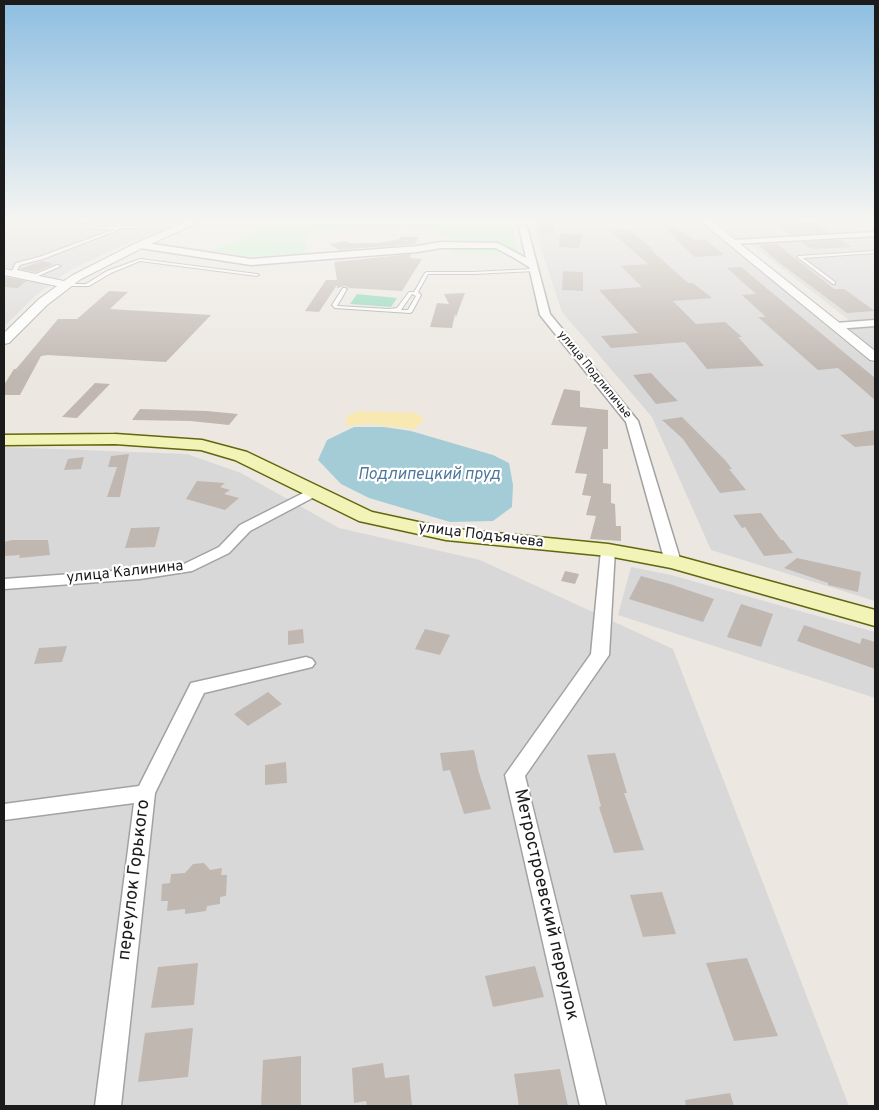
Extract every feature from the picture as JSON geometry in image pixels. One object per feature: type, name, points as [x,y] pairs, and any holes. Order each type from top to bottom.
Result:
[{"type":"main road","name":"улица Подъячева","points":[[4,440],[115,439],[202,445],[241,456],[366,517],[446,534],[608,550],[673,562],[875,618]]},
{"type":"street","points":[[4,340],[28,315],[87,271]]},
{"type":"street","name":"улица Подлипичье","points":[[533,271],[545,315],[632,421],[673,562]]},
{"type":"street","points":[[769,271],[875,357]]},
{"type":"street","points":[[4,272],[36,277],[66,285]]},
{"type":"street","points":[[835,326],[875,323]]},
{"type":"street","name":"улица Калинина","points":[[4,584],[140,574],[187,568],[224,550],[245,528],[313,492]]},
{"type":"street","name":"Метростроевский переулок","points":[[593,1106],[515,775],[600,654],[608,550]]},
{"type":"street","name":"переулок Горького","points":[[108,1106],[145,793],[197,688],[306,663]]},
{"type":"street","points":[[4,812],[145,793]]},
{"type":"lane","points":[[14,271],[36,277],[49,271]]},
{"type":"lane","points":[[66,285],[87,285],[112,271]]},
{"type":"lane","points":[[224,271],[257,275]]},
{"type":"lane","points":[[391,310],[399,309],[411,293],[415,293],[427,272],[473,273],[495,271]]},
{"type":"lane","points":[[817,271],[833,283]]},
{"type":"lane","points":[[345,289],[334,305],[335,307],[410,312],[419,295],[415,293]]},
{"type":"shaded area","points":[[4,271],[69,271],[35,296],[4,327]]},
{"type":"shaded area","points":[[548,271],[763,271],[875,362],[875,601],[711,550],[652,417],[562,312]]},
{"type":"shaded area","points":[[785,271],[875,271],[875,319],[850,321]]},
{"type":"shaded area","points":[[875,327],[875,352],[846,329]]},
{"type":"shaded area","points":[[4,447],[187,454],[241,473],[339,528],[480,560],[673,649],[849,1106],[4,1106]]},
{"type":"shaded area","points":[[631,567],[671,575],[875,632],[875,698],[618,615]]},
{"type":"sand","points":[[360,411],[415,413],[425,419],[414,429],[370,424],[346,426],[346,416]]},
{"type":"green space","points":[[357,294],[397,298],[391,307],[350,304]]},
{"type":"water","name":"Подлипецкий пруд","points":[[354,427],[384,427],[411,431],[493,455],[509,463],[513,485],[512,507],[493,521],[450,522],[369,498],[341,484],[318,460],[327,440]]},
{"type":"building","points":[[335,271],[415,271],[402,291],[349,288],[345,286],[337,288],[337,285],[319,312],[305,311],[326,280],[337,280]]},
{"type":"building","points":[[563,271],[583,272],[583,291],[562,290]]},
{"type":"building","points":[[626,271],[674,271],[688,283],[693,283],[712,298],[673,301],[696,324],[725,322],[742,337],[738,337],[764,366],[707,369],[685,342],[611,348],[601,336],[638,333],[599,290],[642,287]]},
{"type":"building","points":[[730,271],[746,271],[875,378],[875,400],[838,368],[818,370],[758,317],[766,317],[742,295],[756,294]]},
{"type":"building","points":[[790,271],[811,271],[834,289],[844,289],[875,311],[847,313]]},
{"type":"building","points":[[4,277],[26,281],[18,288],[4,287]]},
{"type":"building","points":[[109,291],[128,292],[110,309],[211,315],[166,362],[41,356],[20,395],[4,395],[4,385],[14,369],[16,369],[58,319],[77,319]]},
{"type":"building","points":[[465,293],[456,317],[455,314],[452,328],[430,327],[437,303],[449,304],[444,294]]},
{"type":"building","points":[[651,373],[678,401],[656,404],[633,375]]},
{"type":"building","points":[[95,383],[110,384],[77,418],[62,417]]},
{"type":"building","points":[[564,389],[580,391],[580,407],[608,410],[608,449],[603,449],[603,483],[611,484],[611,503],[615,504],[616,526],[621,526],[621,541],[590,539],[596,516],[586,515],[591,496],[582,495],[587,474],[575,473],[587,427],[551,425]]},
{"type":"building","points":[[140,409],[238,414],[229,425],[190,421],[132,420]]},
{"type":"building","points":[[682,417],[725,460],[732,469],[729,469],[746,490],[720,493],[683,439],[662,420]]},
{"type":"building","points":[[875,430],[875,445],[855,447],[840,435]]},
{"type":"building","points":[[129,454],[120,497],[107,497],[117,467],[108,467],[111,456]]},
{"type":"building","points":[[84,457],[81,469],[64,470],[68,459]]},
{"type":"building","points":[[197,481],[225,483],[220,487],[230,490],[224,494],[239,498],[225,510],[186,499]]},
{"type":"building","points":[[761,513],[793,553],[764,556],[745,527],[742,528],[733,515]]},
{"type":"building","points":[[160,527],[155,547],[125,548],[131,528]]},
{"type":"building","points":[[12,540],[48,540],[50,555],[19,558],[20,555],[4,556],[4,542]]},
{"type":"building","points":[[797,558],[861,572],[858,592],[828,585],[828,583],[784,568]]},
{"type":"building","points":[[565,571],[579,574],[575,584],[561,581]]},
{"type":"building","points":[[641,576],[714,599],[703,622],[629,599]]},
{"type":"building","points":[[741,604],[773,614],[761,647],[727,637]]},
{"type":"building","points":[[804,625],[860,644],[862,638],[875,642],[875,669],[797,641]]},
{"type":"building","points":[[303,629],[304,643],[288,645],[288,631]]},
{"type":"building","points":[[425,629],[450,635],[440,655],[415,649]]},
{"type":"building","points":[[67,646],[62,662],[34,664],[39,648]]},
{"type":"building","points":[[268,692],[282,704],[248,726],[234,714]]},
{"type":"building","points":[[474,750],[479,773],[491,809],[464,814],[450,770],[443,771],[440,753]]},
{"type":"building","points":[[615,753],[627,793],[624,793],[644,850],[614,853],[599,807],[601,806],[587,755]]},
{"type":"building","points":[[286,762],[287,783],[265,785],[265,765]]},
{"type":"building","points":[[204,863],[210,870],[222,868],[221,875],[227,875],[226,896],[220,897],[220,904],[207,906],[206,911],[185,914],[185,909],[167,911],[168,901],[161,901],[162,884],[170,883],[171,874],[185,873],[193,864]]},
{"type":"building","points":[[662,892],[676,934],[643,937],[630,895]]},
{"type":"building","points":[[747,958],[778,1036],[734,1041],[706,963]]},
{"type":"building","points":[[198,963],[194,1005],[151,1008],[158,967]]},
{"type":"building","points":[[535,966],[544,997],[493,1007],[485,976]]},
{"type":"building","points":[[193,1028],[188,1077],[138,1082],[145,1033]]},
{"type":"building","points":[[301,1056],[301,1106],[261,1106],[263,1060]]},
{"type":"building","points":[[383,1063],[385,1078],[409,1075],[412,1106],[367,1106],[366,1101],[354,1103],[352,1068]]},
{"type":"building","points":[[560,1069],[568,1106],[519,1106],[514,1074]]},
{"type":"building","points":[[730,1093],[734,1106],[686,1106],[685,1100]]}]
